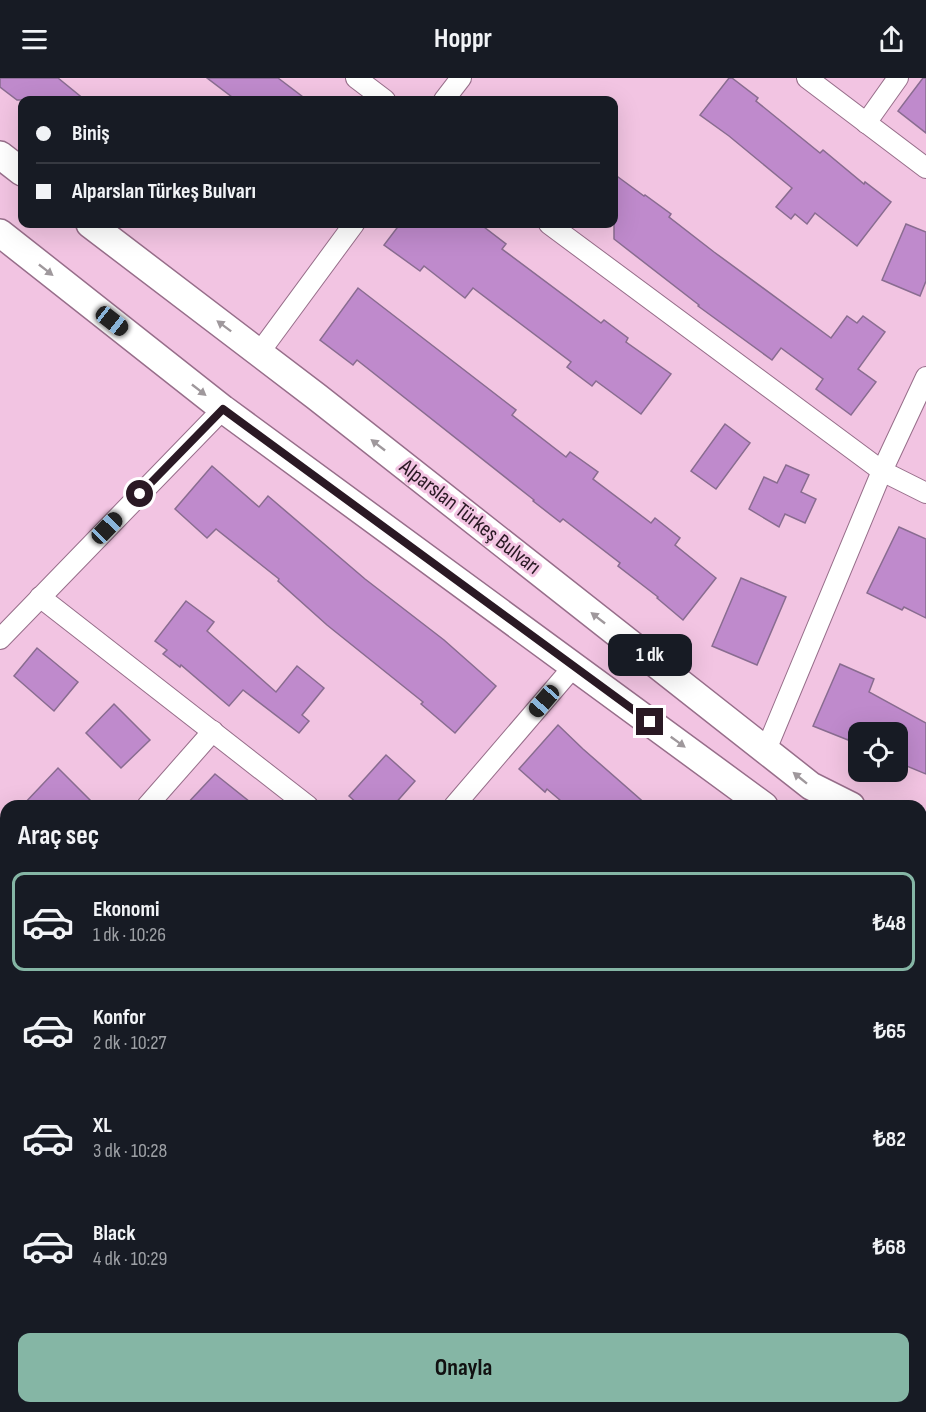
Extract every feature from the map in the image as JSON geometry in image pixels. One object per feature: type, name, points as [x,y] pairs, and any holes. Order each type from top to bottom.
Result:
[{"type":"main road","points":[[0,154],[18,169]]},
{"type":"main road","name":"Alparslan Türkeş Bulvarı","points":[[95,228],[259,353],[811,786],[839,800]]},
{"type":"main road","points":[[0,233],[223,409],[756,800]]},
{"type":"street","points":[[356,78],[381,96]]},
{"type":"street","points":[[447,96],[461,78]]},
{"type":"street","points":[[807,78],[926,168]]},
{"type":"street","points":[[866,123],[898,78]]},
{"type":"street","points":[[259,353],[351,228]]},
{"type":"street","points":[[554,228],[882,471],[926,493]]},
{"type":"street","points":[[766,750],[882,471],[926,377]]},
{"type":"street","points":[[0,639],[223,409]]},
{"type":"street","points":[[40,597],[300,800]]},
{"type":"street","points":[[459,800],[574,666]]},
{"type":"street","points":[[152,800],[213,731]]},
{"type":"building","points":[[0,78],[58,78],[80,96],[18,96],[17,100],[0,87]]},
{"type":"building","points":[[207,78],[278,78],[302,96],[231,96]]},
{"type":"building","points":[[729,78],[758,98],[756,101],[820,153],[823,150],[864,184],[865,182],[891,202],[857,246],[815,213],[807,224],[795,214],[791,219],[776,207],[792,188],[700,115]]},
{"type":"building","points":[[923,78],[926,78],[926,133],[898,111]]},
{"type":"building","points":[[618,177],[671,214],[669,217],[714,252],[831,338],[847,316],[857,323],[863,316],[885,332],[858,369],[876,382],[851,415],[816,389],[823,379],[781,348],[772,360],[698,306],[614,239],[614,228],[618,228]]},
{"type":"building","points":[[906,224],[926,232],[926,281],[920,296],[882,280]]},
{"type":"building","points":[[397,228],[485,228],[506,244],[502,249],[601,323],[604,320],[628,338],[626,342],[671,374],[641,414],[596,381],[592,386],[567,367],[571,362],[473,288],[465,298],[424,266],[420,271],[384,245]]},
{"type":"building","points":[[358,288],[516,410],[512,415],[566,457],[570,452],[598,472],[593,479],[651,523],[655,518],[680,538],[675,545],[716,578],[683,620],[618,566],[620,563],[563,519],[560,522],[357,360],[353,365],[320,340]]},
{"type":"building","points":[[725,424],[750,443],[716,489],[691,471]]},
{"type":"building","points":[[786,465],[809,475],[801,492],[816,499],[805,523],[785,514],[779,527],[749,509],[764,477],[777,483]]},
{"type":"building","points":[[212,466],[259,507],[268,496],[365,579],[444,640],[496,686],[455,733],[421,704],[423,702],[327,625],[278,581],[279,579],[216,529],[207,538],[175,509]]},
{"type":"building","points":[[899,527],[926,539],[926,618],[904,607],[902,610],[867,593]]},
{"type":"building","points":[[741,578],[786,597],[757,665],[712,646]]},
{"type":"building","points":[[186,601],[214,622],[207,631],[276,692],[297,666],[324,688],[302,715],[309,721],[299,733],[243,690],[229,706],[181,665],[180,667],[163,654],[167,650],[155,641]]},
{"type":"building","points":[[37,648],[78,682],[54,711],[14,676]]},
{"type":"building","points":[[840,664],[874,679],[869,692],[926,723],[926,774],[908,767],[908,722],[848,722],[848,740],[813,726]]},
{"type":"building","points":[[114,704],[150,740],[121,768],[86,733]]},
{"type":"building","points":[[558,725],[641,800],[560,800],[547,789],[545,792],[519,769]]},
{"type":"building","points":[[386,755],[415,781],[398,800],[353,800],[349,796]]},
{"type":"building","points":[[58,768],[90,800],[28,800]]},
{"type":"building","points":[[215,774],[248,800],[191,800]]},
{"type":"route","points":[[140,494],[223,409],[650,722]]}]
